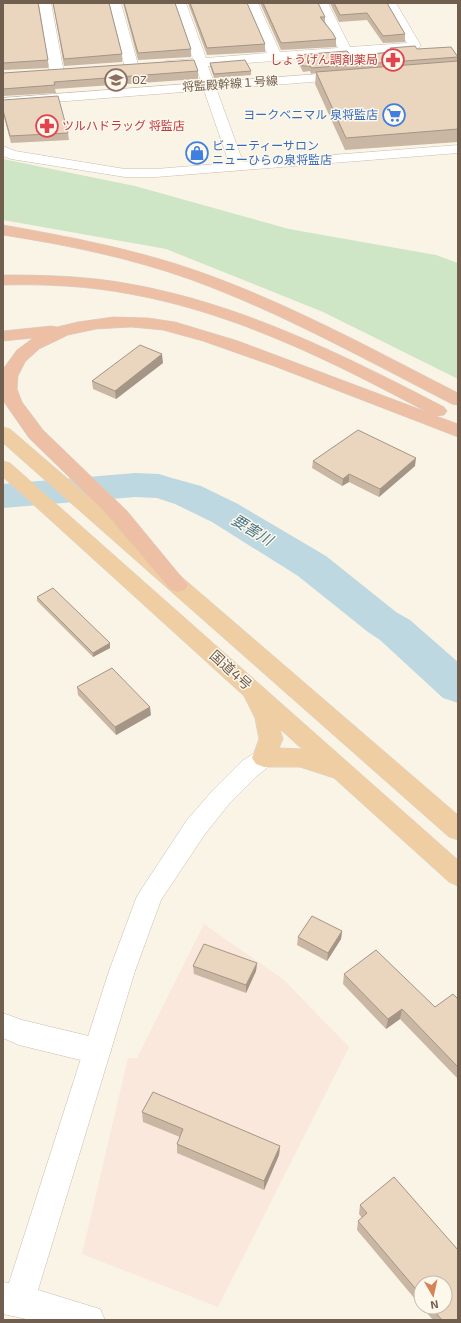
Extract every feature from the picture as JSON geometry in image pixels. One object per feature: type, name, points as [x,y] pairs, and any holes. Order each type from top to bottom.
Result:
[{"type":"highway","points":[[3,230],[72,242],[148,260],[223,286],[323,331],[458,400]]},
{"type":"highway","points":[[3,271],[107,273],[160,280],[248,301],[323,331]]},
{"type":"highway","points":[[3,280],[62,280],[103,284],[148,292],[232,315],[305,345],[408,395],[458,422]]},
{"type":"highway","points":[[3,336],[62,330],[100,324],[133,322],[162,325],[214,339],[278,361],[458,431]]},
{"type":"highway","points":[[62,330],[40,340],[20,354],[12,370],[8,389],[16,408],[30,428],[111,506],[178,584]]},
{"type":"highway","name":"国道4号","points":[[3,433],[89,509],[178,584],[458,830]]},
{"type":"highway","name":"国道4号","points":[[3,467],[458,874]]},
{"type":"highway","points":[[249,686],[266,718],[271,739],[264,758],[285,756],[302,757],[318,761],[348,775]]},
{"type":"street","points":[[45,3],[57,73]]},
{"type":"street","points":[[115,3],[132,68]]},
{"type":"street","points":[[180,3],[236,166]]},
{"type":"street","points":[[252,3],[275,56]]},
{"type":"street","points":[[322,3],[346,51]]},
{"type":"street","points":[[117,69],[415,46],[390,3]]},
{"type":"street","points":[[41,74],[72,72]]},
{"type":"street","name":"将監殿幹線１号線","points":[[3,102],[209,85],[356,75]]},
{"type":"street","points":[[3,150],[11,155],[125,174],[156,173],[458,150]]},
{"type":"street","points":[[89,1320],[11,1299],[97,1051],[122,971],[150,896],[196,827],[226,792],[250,768],[264,758]]},
{"type":"street","points":[[3,1025],[20,1032],[97,1051]]},
{"type":"shaded area","points":[[204,924],[284,980],[349,1047],[218,1307],[82,1254],[128,1058],[137,1058]]},
{"type":"green space","points":[[3,159],[135,186],[289,229],[436,255],[458,263],[458,379],[323,312],[166,249],[3,220]]},
{"type":"building","points":[[3,3],[38,3],[48,60],[3,63]]},
{"type":"building","points":[[53,3],[109,3],[122,54],[64,59]]},
{"type":"building","points":[[124,3],[175,3],[191,49],[138,53]]},
{"type":"building","points":[[190,3],[247,3],[265,44],[207,48]]},
{"type":"building","points":[[263,3],[318,3],[325,17],[320,17],[336,39],[281,43]]},
{"type":"building","points":[[334,3],[387,3],[405,34],[383,36],[367,13],[340,15]]},
{"type":"building","points":[[415,46],[417,49],[451,47],[458,57],[311,68],[310,66],[303,66],[297,55],[347,51],[351,56],[393,52],[390,48]]},
{"type":"building","points":[[194,60],[198,71],[54,82],[55,85],[3,89],[3,73]]},
{"type":"building","points":[[245,60],[251,71],[214,74],[210,63]]},
{"type":"building","name":"ヨークベニマル 泉将監店","points":[[458,61],[458,129],[346,138],[316,72]]},
{"type":"building","points":[[58,96],[68,133],[10,136],[3,110],[3,100]]},
{"type":"building","points":[[140,345],[162,354],[115,391],[92,381]]},
{"type":"building","points":[[358,430],[416,458],[380,489],[349,474],[343,479],[313,461]]},
{"type":"building","points":[[53,588],[110,643],[93,653],[37,597]]},
{"type":"building","points":[[112,668],[150,707],[115,727],[77,687]]},
{"type":"building","points":[[312,916],[342,931],[328,953],[298,937]]},
{"type":"building","points":[[204,944],[257,963],[246,985],[193,966]]},
{"type":"building","points":[[376,950],[435,1007],[453,994],[458,999],[458,1067],[402,1009],[388,1019],[344,974]]},
{"type":"building","points":[[153,1092],[280,1146],[264,1181],[177,1144],[183,1129],[142,1112]]},
{"type":"building","points":[[394,1177],[458,1250],[458,1320],[442,1320],[438,1315],[453,1315],[453,1275],[413,1275],[413,1286],[358,1221],[367,1213],[360,1205]]},
{"type":"waterway","name":"要害川","points":[[3,496],[135,485],[159,486],[188,495],[225,513],[312,566],[382,622],[395,630],[458,687]]},
{"type":"place","name":"しょうげん調剤薬局","points":[[393,60]]},
{"type":"place","name":"OZ","points":[[116,80]]},
{"type":"place","name":"ヨークベニマル 泉将監店","points":[[394,115]]},
{"type":"place","name":"ツルハドラッグ 将監店","points":[[47,126]]},
{"type":"place","name":"ビューティーサロン ニューひらの泉将監店","points":[[197,153]]}]
